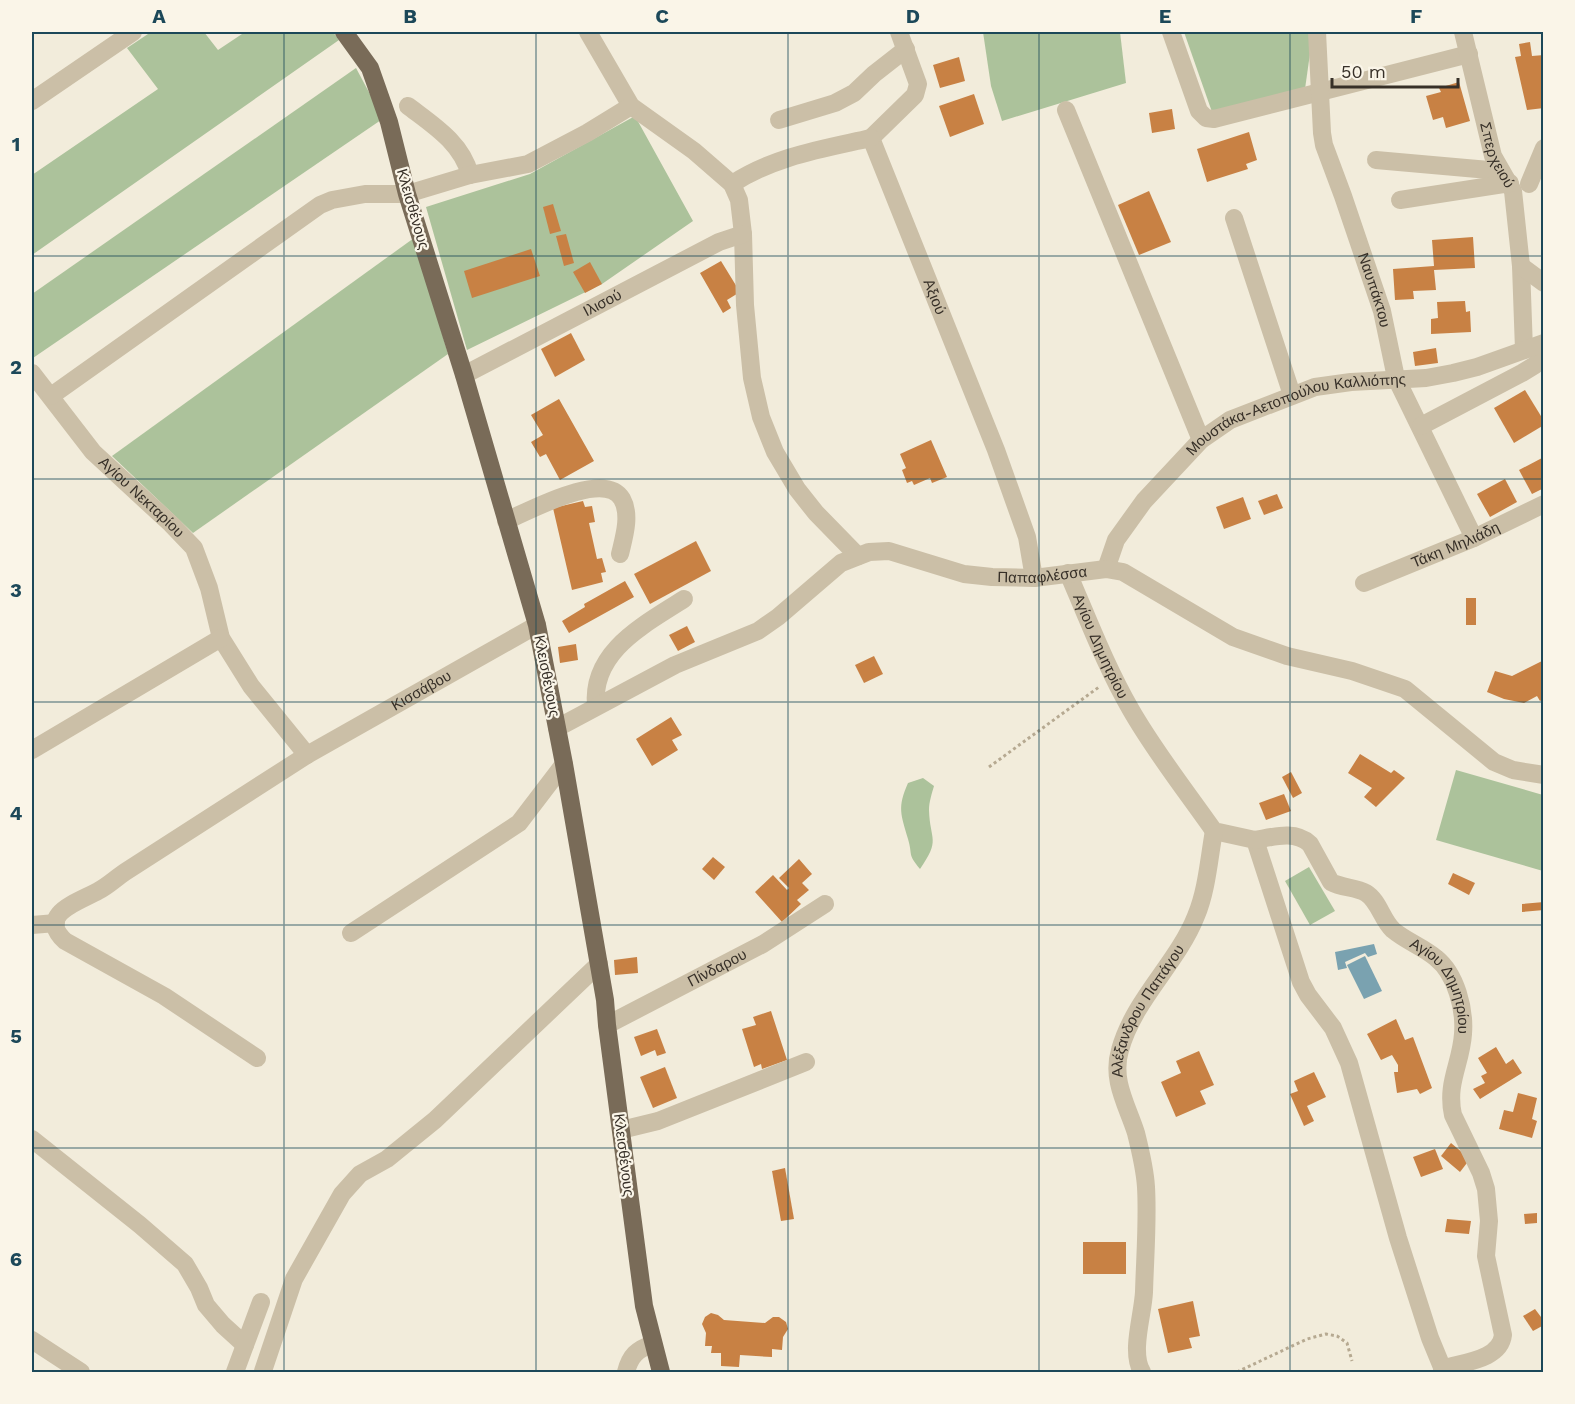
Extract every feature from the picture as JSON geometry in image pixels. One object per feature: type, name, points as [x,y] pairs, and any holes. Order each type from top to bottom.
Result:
[{"type":"main road","name":"Κλεισθένους","points":[[344,32],[370,68],[389,122],[407,194],[464,375],[537,625],[605,1000],[644,1306],[661,1372]]},
{"type":"street","points":[[32,101],[132,32]]},
{"type":"street","points":[[588,32],[631,106],[694,151],[732,184],[739,200],[743,234],[745,305],[752,378],[756,400],[768,436],[783,468],[797,489],[816,513],[858,556]]},
{"type":"street","points":[[732,184],[761,167],[786,158],[871,138],[915,95],[918,84],[899,32]]},
{"type":"street","points":[[1171,32],[1199,111],[1206,118],[1214,119],[1469,54]]},
{"type":"street","name":"Ναυπάκτου","points":[[1317,32],[1324,145],[1382,311],[1396,378],[1474,538]]},
{"type":"street","name":"Σπερχειού","points":[[1463,32],[1493,156],[1519,182],[1524,350]]},
{"type":"street","points":[[779,120],[835,103],[854,93],[874,74],[906,50]]},
{"type":"street","points":[[408,106],[445,134],[467,164],[470,175]]},
{"type":"street","points":[[51,396],[320,205],[332,200],[365,194],[407,194],[470,175],[528,164],[631,106]]},
{"type":"street","points":[[1066,110],[1201,440]]},
{"type":"street","name":"Αξιού","points":[[871,138],[996,450],[1027,537],[1034,578]]},
{"type":"street","points":[[1400,200],[1519,182],[1544,148]]},
{"type":"street","points":[[1376,160],[1519,182]]},
{"type":"street","points":[[1234,218],[1292,395]]},
{"type":"street","name":"Ιλισού","points":[[464,375],[719,242],[743,234]]},
{"type":"street","points":[[1521,266],[1544,283]]},
{"type":"street","name":"Μουστάκα-Αετοπούλου Καλλιόπης","points":[[1106,569],[1116,540],[1144,501],[1201,440],[1230,420],[1315,387],[1396,378],[1426,378],[1453,373],[1477,368],[1544,343]]},
{"type":"street","points":[[1421,426],[1522,373],[1535,365],[1544,354]]},
{"type":"street","name":"Αγίου Νεκταρίου","points":[[32,373],[93,452],[194,548],[209,588],[220,639],[251,686],[307,755]]},
{"type":"street","points":[[506,521],[574,492],[595,488],[612,489],[621,497],[624,505],[626,526],[620,554]]},
{"type":"street","name":"Τάκη Μηλιάδη","points":[[1364,583],[1474,538],[1544,504]]},
{"type":"street","name":"Παπαφλέσσα","points":[[557,728],[675,665],[758,631],[778,617],[841,563],[870,552],[889,552],[964,574],[1034,578],[1106,569],[1123,572],[1206,622],[1242,640],[1287,656],[1352,670],[1406,689],[1494,762],[1513,770],[1538,771]]},
{"type":"street","name":"Αγίου Δημητρίου","points":[[1068,573],[1131,711],[1214,831],[1255,840],[1285,836],[1305,839],[1310,843],[1331,882],[1365,892],[1393,930],[1436,958],[1453,981],[1463,1020],[1463,1032],[1452,1081],[1450,1106],[1472,1152],[1486,1189],[1489,1221],[1486,1256],[1503,1335],[1500,1347],[1491,1354],[1443,1371],[1398,1238],[1349,1063],[1333,1028],[1301,982],[1255,840]]},
{"type":"street","points":[[596,706],[598,680],[613,651],[628,635],[684,598]]},
{"type":"street","name":"Κισσάβου","points":[[56,923],[61,911],[99,891],[307,755],[537,625]]},
{"type":"street","points":[[32,750],[220,639]]},
{"type":"street","points":[[351,933],[515,826],[564,764]]},
{"type":"street","name":"Αλέξανδρου Παπάγου","points":[[1139,1370],[1137,1342],[1144,1294],[1146,1185],[1136,1134],[1121,1094],[1117,1070],[1119,1052],[1129,1023],[1197,915],[1214,831]]},
{"type":"street","name":"Πίνδαρου","points":[[607,1025],[763,944],[825,904]]},
{"type":"street","points":[[32,925],[56,923],[58,934],[65,941],[164,996],[257,1058]]},
{"type":"street","points":[[263,1371],[294,1278],[350,1184],[360,1174],[387,1159],[435,1120],[599,964]]},
{"type":"street","points":[[621,1130],[658,1121],[806,1062]]},
{"type":"street","points":[[32,1138],[141,1225],[185,1264],[206,1305],[245,1345]]},
{"type":"street","points":[[235,1372],[261,1302]]},
{"type":"street","points":[[32,1340],[81,1372]]},
{"type":"street","points":[[626,1372],[633,1354],[653,1344]]},
{"type":"path","points":[[989,767],[1114,676]]},
{"type":"path","points":[[1237,1372],[1307,1339],[1326,1334],[1337,1336],[1347,1343],[1352,1361]]},
{"type":"green space","points":[[151,32],[204,32],[218,50],[245,32],[333,32],[339,40],[32,255],[32,175],[158,89],[127,48]]},
{"type":"green space","points":[[983,32],[1120,32],[1126,83],[1002,121],[991,86]]},
{"type":"green space","points":[[1184,32],[1313,32],[1305,89],[1212,112]]},
{"type":"green space","points":[[356,68],[381,120],[32,357],[32,294]]},
{"type":"green space","points":[[635,116],[693,221],[602,284],[467,350],[426,207],[530,174]]},
{"type":"green space","points":[[414,238],[448,354],[193,533],[112,456]]},
{"type":"green space","points":[[1456,770],[1543,795],[1543,871],[1436,840]]},
{"type":"green space","points":[[923,778],[934,786],[929,810],[933,840],[920,869],[911,854],[901,805],[908,783]]},
{"type":"green space","points":[[1309,867],[1335,911],[1310,925],[1285,881]]},
{"type":"water","points":[[1374,944],[1377,954],[1368,957],[1365,953],[1345,962],[1347,968],[1338,970],[1335,952]]},
{"type":"water","points":[[1365,956],[1382,991],[1364,999],[1347,965]]},
{"type":"building","points":[[1530,42],[1532,56],[1544,55],[1544,108],[1527,110],[1515,57],[1521,56],[1519,44]]},
{"type":"building","points":[[959,57],[965,81],[940,88],[933,65]]},
{"type":"building","points":[[1459,82],[1470,121],[1446,128],[1443,117],[1433,120],[1426,96],[1441,92],[1439,88]]},
{"type":"building","points":[[974,94],[984,124],[950,137],[939,106]]},
{"type":"building","points":[[1172,109],[1175,129],[1152,133],[1149,113]]},
{"type":"building","points":[[1249,132],[1257,160],[1246,164],[1248,169],[1207,182],[1197,149]]},
{"type":"building","points":[[1149,191],[1171,242],[1139,255],[1118,205]]},
{"type":"building","points":[[553,204],[561,231],[550,234],[543,207]]},
{"type":"building","points":[[566,234],[574,263],[564,266],[556,236]]},
{"type":"building","points":[[1473,237],[1475,268],[1434,270],[1436,290],[1413,291],[1414,299],[1395,300],[1393,269],[1434,266],[1432,240]]},
{"type":"building","points":[[531,249],[540,276],[472,298],[464,271]]},
{"type":"building","points":[[721,261],[740,292],[727,300],[731,308],[723,313],[700,273]]},
{"type":"building","points":[[590,262],[602,284],[585,293],[573,272]]},
{"type":"building","points":[[1465,301],[1466,312],[1470,311],[1471,332],[1431,334],[1431,319],[1438,318],[1437,302]]},
{"type":"building","points":[[571,333],[585,360],[555,377],[541,349]]},
{"type":"building","points":[[1436,348],[1438,363],[1415,366],[1413,352]]},
{"type":"building","points":[[1525,390],[1544,421],[1544,425],[1514,443],[1494,408]]},
{"type":"building","points":[[559,399],[594,461],[560,480],[546,454],[540,457],[531,442],[543,435],[531,415]]},
{"type":"building","points":[[931,440],[947,477],[932,483],[930,478],[914,485],[912,481],[907,483],[902,470],[906,468],[900,454]]},
{"type":"building","points":[[1542,458],[1544,488],[1532,494],[1519,470]]},
{"type":"building","points":[[1505,479],[1517,502],[1490,517],[1477,494]]},
{"type":"building","points":[[1277,494],[1283,508],[1264,515],[1258,501]]},
{"type":"building","points":[[1243,497],[1251,519],[1224,529],[1216,507]]},
{"type":"building","points":[[583,501],[585,507],[592,506],[595,522],[589,523],[597,559],[602,558],[606,572],[601,573],[603,582],[572,590],[553,508]]},
{"type":"building","points":[[696,541],[711,571],[650,604],[634,574]]},
{"type":"building","points":[[625,581],[634,597],[569,633],[562,621],[585,607],[584,604]]},
{"type":"building","points":[[1466,598],[1476,598],[1476,625],[1466,625]]},
{"type":"building","points":[[687,626],[695,642],[678,651],[669,635]]},
{"type":"building","points":[[576,644],[578,660],[560,663],[558,647]]},
{"type":"building","points":[[874,656],[883,674],[864,683],[855,665]]},
{"type":"building","points":[[1542,661],[1544,699],[1540,701],[1537,696],[1524,703],[1504,699],[1487,692],[1495,671],[1512,676]]},
{"type":"building","points":[[671,717],[682,735],[672,740],[678,750],[652,766],[636,739]]},
{"type":"building","points":[[1360,754],[1391,773],[1394,770],[1405,778],[1376,807],[1364,797],[1372,788],[1348,773]]},
{"type":"building","points":[[1291,772],[1302,793],[1293,798],[1282,777]]},
{"type":"building","points":[[1284,794],[1291,811],[1266,820],[1259,803]]},
{"type":"building","points":[[713,857],[725,867],[714,880],[702,869]]},
{"type":"building","points":[[799,859],[812,874],[802,883],[809,890],[797,900],[801,904],[782,922],[755,892],[773,875],[787,890],[789,888],[779,878]]},
{"type":"building","points":[[1453,873],[1475,883],[1469,895],[1448,884]]},
{"type":"building","points":[[1544,902],[1544,910],[1522,912],[1522,904]]},
{"type":"building","points":[[637,957],[638,973],[615,975],[614,960]]},
{"type":"building","points":[[771,1011],[787,1060],[762,1069],[761,1064],[754,1067],[742,1029],[756,1025],[753,1017]]},
{"type":"building","points":[[1396,1019],[1405,1040],[1413,1037],[1432,1088],[1420,1094],[1417,1089],[1397,1093],[1394,1072],[1398,1072],[1398,1065],[1392,1055],[1381,1060],[1367,1034]]},
{"type":"building","points":[[657,1029],[666,1053],[657,1056],[655,1050],[641,1056],[634,1037]]},
{"type":"building","points":[[1496,1047],[1506,1064],[1513,1059],[1522,1073],[1480,1099],[1473,1089],[1485,1083],[1481,1076],[1487,1073],[1478,1058]]},
{"type":"building","points":[[1199,1051],[1214,1085],[1200,1091],[1206,1104],[1176,1117],[1161,1082],[1181,1073],[1176,1061]]},
{"type":"building","points":[[665,1067],[677,1098],[653,1108],[640,1077]]},
{"type":"building","points":[[1314,1072],[1326,1097],[1307,1106],[1314,1121],[1304,1126],[1290,1094],[1298,1091],[1294,1081]]},
{"type":"building","points":[[1518,1093],[1537,1098],[1532,1119],[1537,1121],[1532,1138],[1499,1129],[1504,1110],[1513,1112]]},
{"type":"building","points":[[1451,1143],[1470,1159],[1460,1172],[1441,1156]]},
{"type":"building","points":[[1435,1149],[1443,1169],[1421,1177],[1413,1157]]},
{"type":"building","points":[[785,1168],[794,1219],[781,1221],[772,1171]]},
{"type":"building","points":[[1537,1213],[1537,1223],[1525,1224],[1524,1214]]},
{"type":"building","points":[[1447,1219],[1471,1221],[1469,1234],[1445,1232]]},
{"type":"building","points":[[1083,1242],[1126,1242],[1126,1274],[1083,1274]]},
{"type":"building","points":[[1193,1301],[1200,1336],[1189,1338],[1192,1348],[1168,1353],[1158,1309]]},
{"type":"building","points":[[1535,1309],[1544,1321],[1544,1325],[1533,1331],[1523,1316]]},
{"type":"building","points":[[711,1313],[724,1320],[765,1323],[773,1317],[779,1317],[786,1322],[788,1329],[783,1337],[782,1350],[772,1349],[772,1357],[740,1355],[739,1367],[721,1366],[721,1353],[711,1353],[712,1346],[705,1346],[706,1333],[702,1324],[705,1317]]}]
